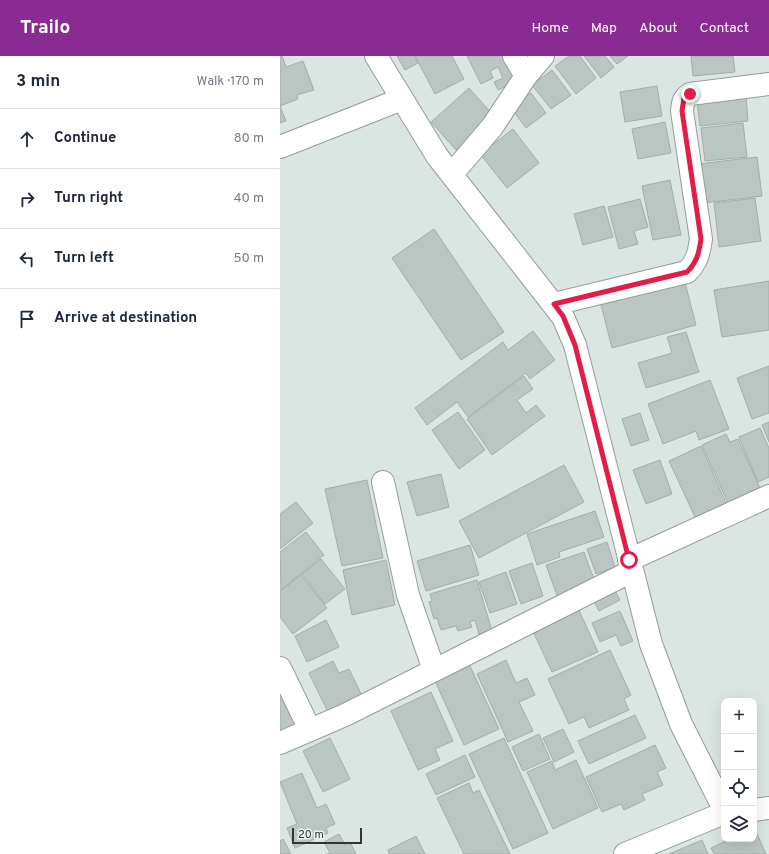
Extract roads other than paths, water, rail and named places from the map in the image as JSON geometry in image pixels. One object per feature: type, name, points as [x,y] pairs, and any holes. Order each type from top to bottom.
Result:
[{"type":"street","points":[[376,56],[437,156],[563,316],[575,345],[651,644],[681,724],[722,806]]},
{"type":"street","points":[[514,56],[526,76]]},
{"type":"street","points":[[452,174],[492,127],[526,76],[543,56]]},
{"type":"street","points":[[554,304],[687,272],[694,265],[699,255],[701,239],[682,111],[684,98],[690,94],[769,84]]},
{"type":"street","points":[[280,147],[402,99]]},
{"type":"street","points":[[383,482],[408,595],[434,670]]},
{"type":"street","points":[[280,743],[345,715],[434,670],[630,566],[769,496]]},
{"type":"street","points":[[280,668],[310,730]]},
{"type":"street","points":[[757,810],[769,808]]},
{"type":"street","points":[[625,854],[721,814]]}]
